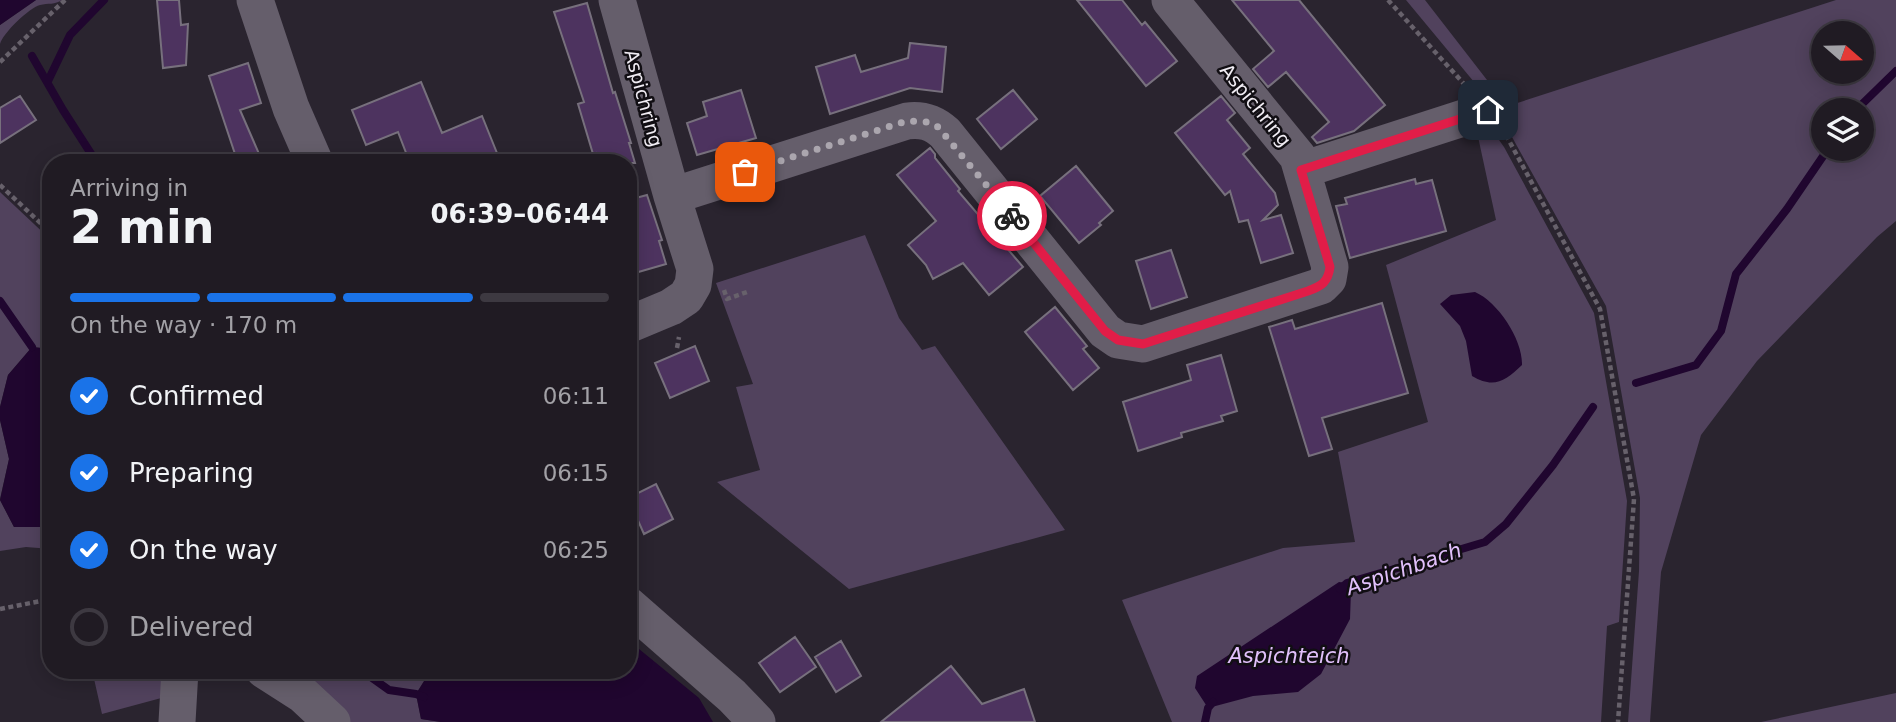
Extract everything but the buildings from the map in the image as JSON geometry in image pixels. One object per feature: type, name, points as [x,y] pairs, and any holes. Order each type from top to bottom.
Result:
[{"type":"street","points":[[255,0],[291,108],[311,154]]},
{"type":"street","name":"Aspichring","points":[[617,0],[671,195],[695,269],[693,285],[686,298],[637,321]]},
{"type":"street","name":"Aspichring","points":[[671,195],[907,121],[928,122],[944,133],[1105,331],[1118,340],[1143,344],[1321,286],[1328,279],[1330,267],[1298,157],[1170,0]]},
{"type":"street","points":[[1301,170],[1488,110]]},
{"type":"street","points":[[637,614],[730,709],[757,722]]},
{"type":"street","points":[[177,722],[179,679]]},
{"type":"street","points":[[278,679],[303,695],[332,722]]},
{"type":"path","points":[[0,62],[65,0]]},
{"type":"path","points":[[1388,0],[1501,126],[1600,309],[1634,499],[1618,722]]},
{"type":"path","points":[[0,185],[42,225]]},
{"type":"path","points":[[0,609],[42,600]]},
{"type":"shaded area","points":[[36,0],[62,0],[40,5],[30,11],[11,28],[0,44],[0,25]]},
{"type":"shaded area","points":[[1406,0],[1425,0],[1494,89],[1484,94]]},
{"type":"shaded area","points":[[1836,0],[1896,0],[1896,221],[1877,237],[1757,361],[1701,435],[1661,572],[1650,722],[1628,722],[1639,571],[1640,498],[1606,306],[1502,119],[1508,106]]},
{"type":"shaded area","points":[[1487,123],[1504,147],[1594,313],[1627,501],[1619,622],[1607,626],[1601,722],[1172,722],[1122,600],[1283,548],[1355,542],[1338,452],[1428,422],[1386,265],[1496,220],[1477,132]]},
{"type":"shaded area","points":[[0,192],[42,232],[42,348],[32,347],[8,375],[0,407]]},
{"type":"shaded area","points":[[865,235],[899,318],[922,350],[935,346],[1065,530],[849,589],[717,482],[760,470],[736,387],[753,384],[716,283]]},
{"type":"shaded area","points":[[0,420],[9,459],[0,499]]},
{"type":"shaded area","points":[[0,500],[14,527],[42,527],[42,548],[26,547],[0,551]]},
{"type":"shaded area","points":[[94,679],[162,679],[165,697],[102,714]]},
{"type":"shaded area","points":[[290,679],[425,679],[416,694],[421,719],[441,722],[348,722]]},
{"type":"shaded area","points":[[1896,693],[1896,722],[1761,722]]},
{"type":"water","points":[[0,0],[36,0],[0,25]]},
{"type":"water","points":[[1475,292],[1492,304],[1508,323],[1521,355],[1522,365],[1499,381],[1487,382],[1472,376],[1466,341],[1460,326],[1440,304],[1451,295]]},
{"type":"water","points":[[32,347],[42,348],[42,527],[14,527],[0,500],[9,459],[0,420],[0,407],[8,375]]},
{"type":"water","name":"Aspichteich","points":[[1339,582],[1347,583],[1351,590],[1350,619],[1321,674],[1298,692],[1253,696],[1208,708],[1195,688],[1197,676]]},
{"type":"water","points":[[637,647],[699,698],[713,722],[441,722],[421,719],[416,694],[425,679],[637,679]]},
{"type":"waterway","points":[[48,81],[70,35],[104,0]]},
{"type":"waterway","points":[[32,56],[91,154]]},
{"type":"waterway","name":"Aspichbach","points":[[1868,98],[1896,71]]},
{"type":"waterway","name":"Aspichbach","points":[[1636,383],[1696,365],[1721,331],[1736,274],[1787,209],[1820,161]]},
{"type":"waterway","points":[[0,301],[32,347]]},
{"type":"waterway","name":"Aspichbach","points":[[1340,589],[1347,583],[1485,542],[1506,524],[1553,465],[1593,407]]},
{"type":"waterway","points":[[374,679],[389,690],[424,697]]},
{"type":"waterway","name":"Aspichbach","points":[[1205,722],[1208,708],[1213,702]]},
{"type":"way so far","points":[[745,172],[907,121],[918,120],[928,122],[944,133],[1012,216]]},
{"type":"route","points":[[1012,216],[1105,331],[1118,340],[1143,344],[1308,291],[1321,286],[1328,279],[1330,267],[1301,170],[1488,110]]}]
